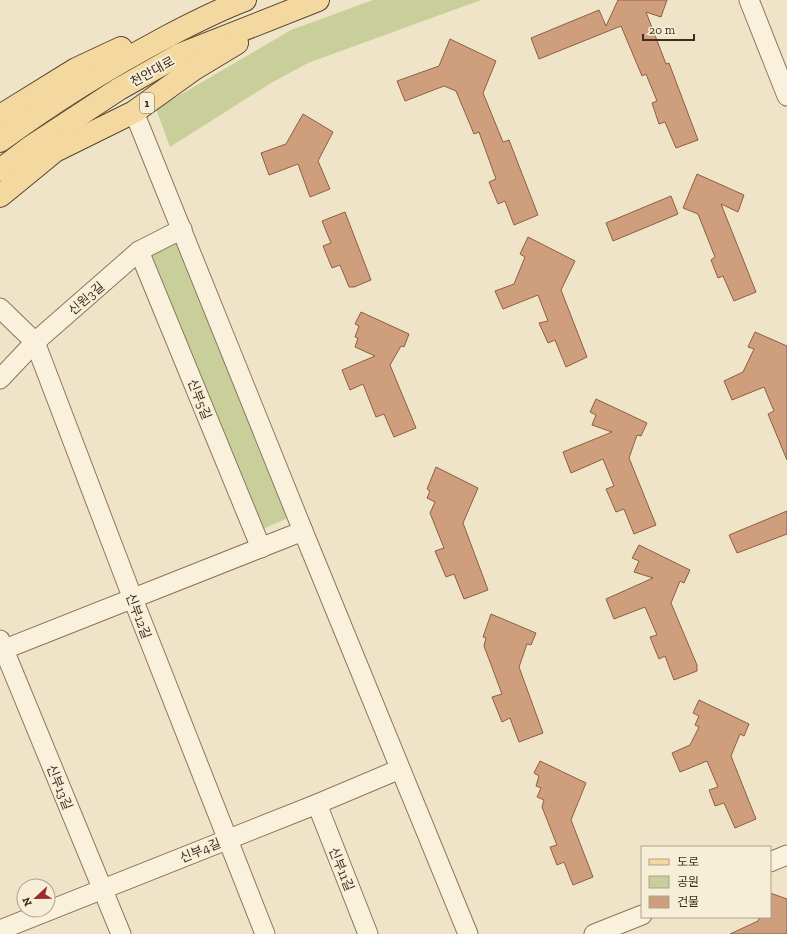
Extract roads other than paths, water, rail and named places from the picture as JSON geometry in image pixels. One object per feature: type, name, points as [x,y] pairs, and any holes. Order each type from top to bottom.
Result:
[{"type":"main road","name":"천안대로","points":[[0,170],[29,148],[119,89],[173,59],[294,8],[318,0]]},
{"type":"main road","name":"천안대로","points":[[0,141],[40,112],[129,57],[238,2]]},
{"type":"main road","points":[[0,116],[76,68],[119,49],[238,2]]},
{"type":"main road","name":"1","points":[[0,196],[55,151],[134,112],[194,69],[294,8]]},
{"type":"street","points":[[750,0],[787,96]]},
{"type":"street","points":[[134,112],[468,934]]},
{"type":"street","name":"신원3길","points":[[0,379],[35,342],[139,251],[182,229]]},
{"type":"street","name":"신부5길","points":[[139,251],[261,548]]},
{"type":"street","name":"신부12길","points":[[0,308],[35,342],[133,599],[265,934]]},
{"type":"street","points":[[1,647],[133,599],[303,531]]},
{"type":"street","name":"신부13길","points":[[1,647],[121,934]]},
{"type":"street","name":"신부4길","points":[[0,930],[317,804],[400,769]]},
{"type":"street","name":"신부11길","points":[[317,804],[368,934]]},
{"type":"street","points":[[771,862],[787,855]]},
{"type":"street","points":[[594,934],[641,915]]}]
